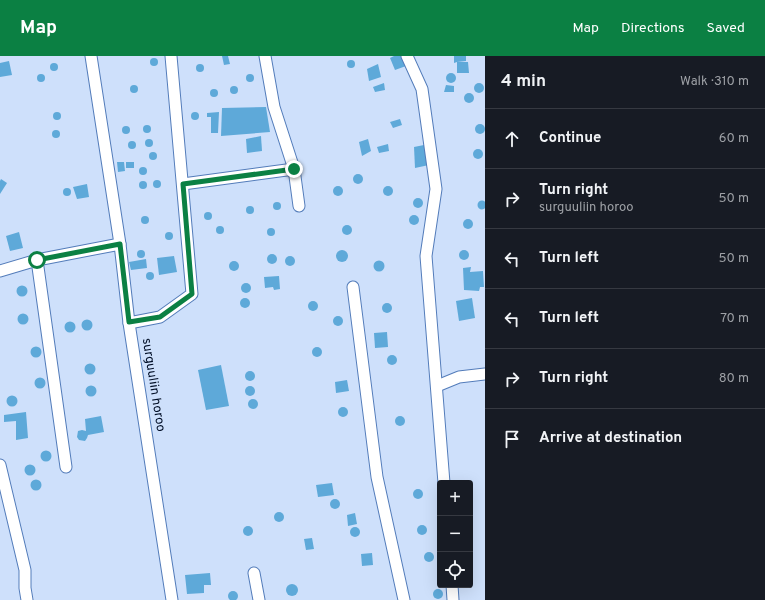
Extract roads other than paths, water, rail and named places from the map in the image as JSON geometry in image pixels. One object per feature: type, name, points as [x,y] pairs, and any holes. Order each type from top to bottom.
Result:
[{"type":"street","name":"surguuliin horoo","points":[[92,56],[120,244],[129,322],[172,600]]},
{"type":"street","points":[[129,322],[160,317],[192,294],[171,56]]},
{"type":"street","points":[[265,56],[274,107],[294,169],[299,206]]},
{"type":"street","points":[[407,56],[422,89],[436,189],[426,256],[444,480]]},
{"type":"street","points":[[183,184],[294,169]]},
{"type":"street","points":[[0,271],[37,260],[120,244]]},
{"type":"street","points":[[37,260],[66,467]]},
{"type":"street","points":[[353,287],[377,477],[404,600]]},
{"type":"street","points":[[437,386],[459,377],[485,374]]},
{"type":"street","points":[[0,465],[25,570],[25,588],[28,600]]},
{"type":"street","points":[[254,573],[259,600]]},
{"type":"street","points":[[452,588],[454,600]]}]
